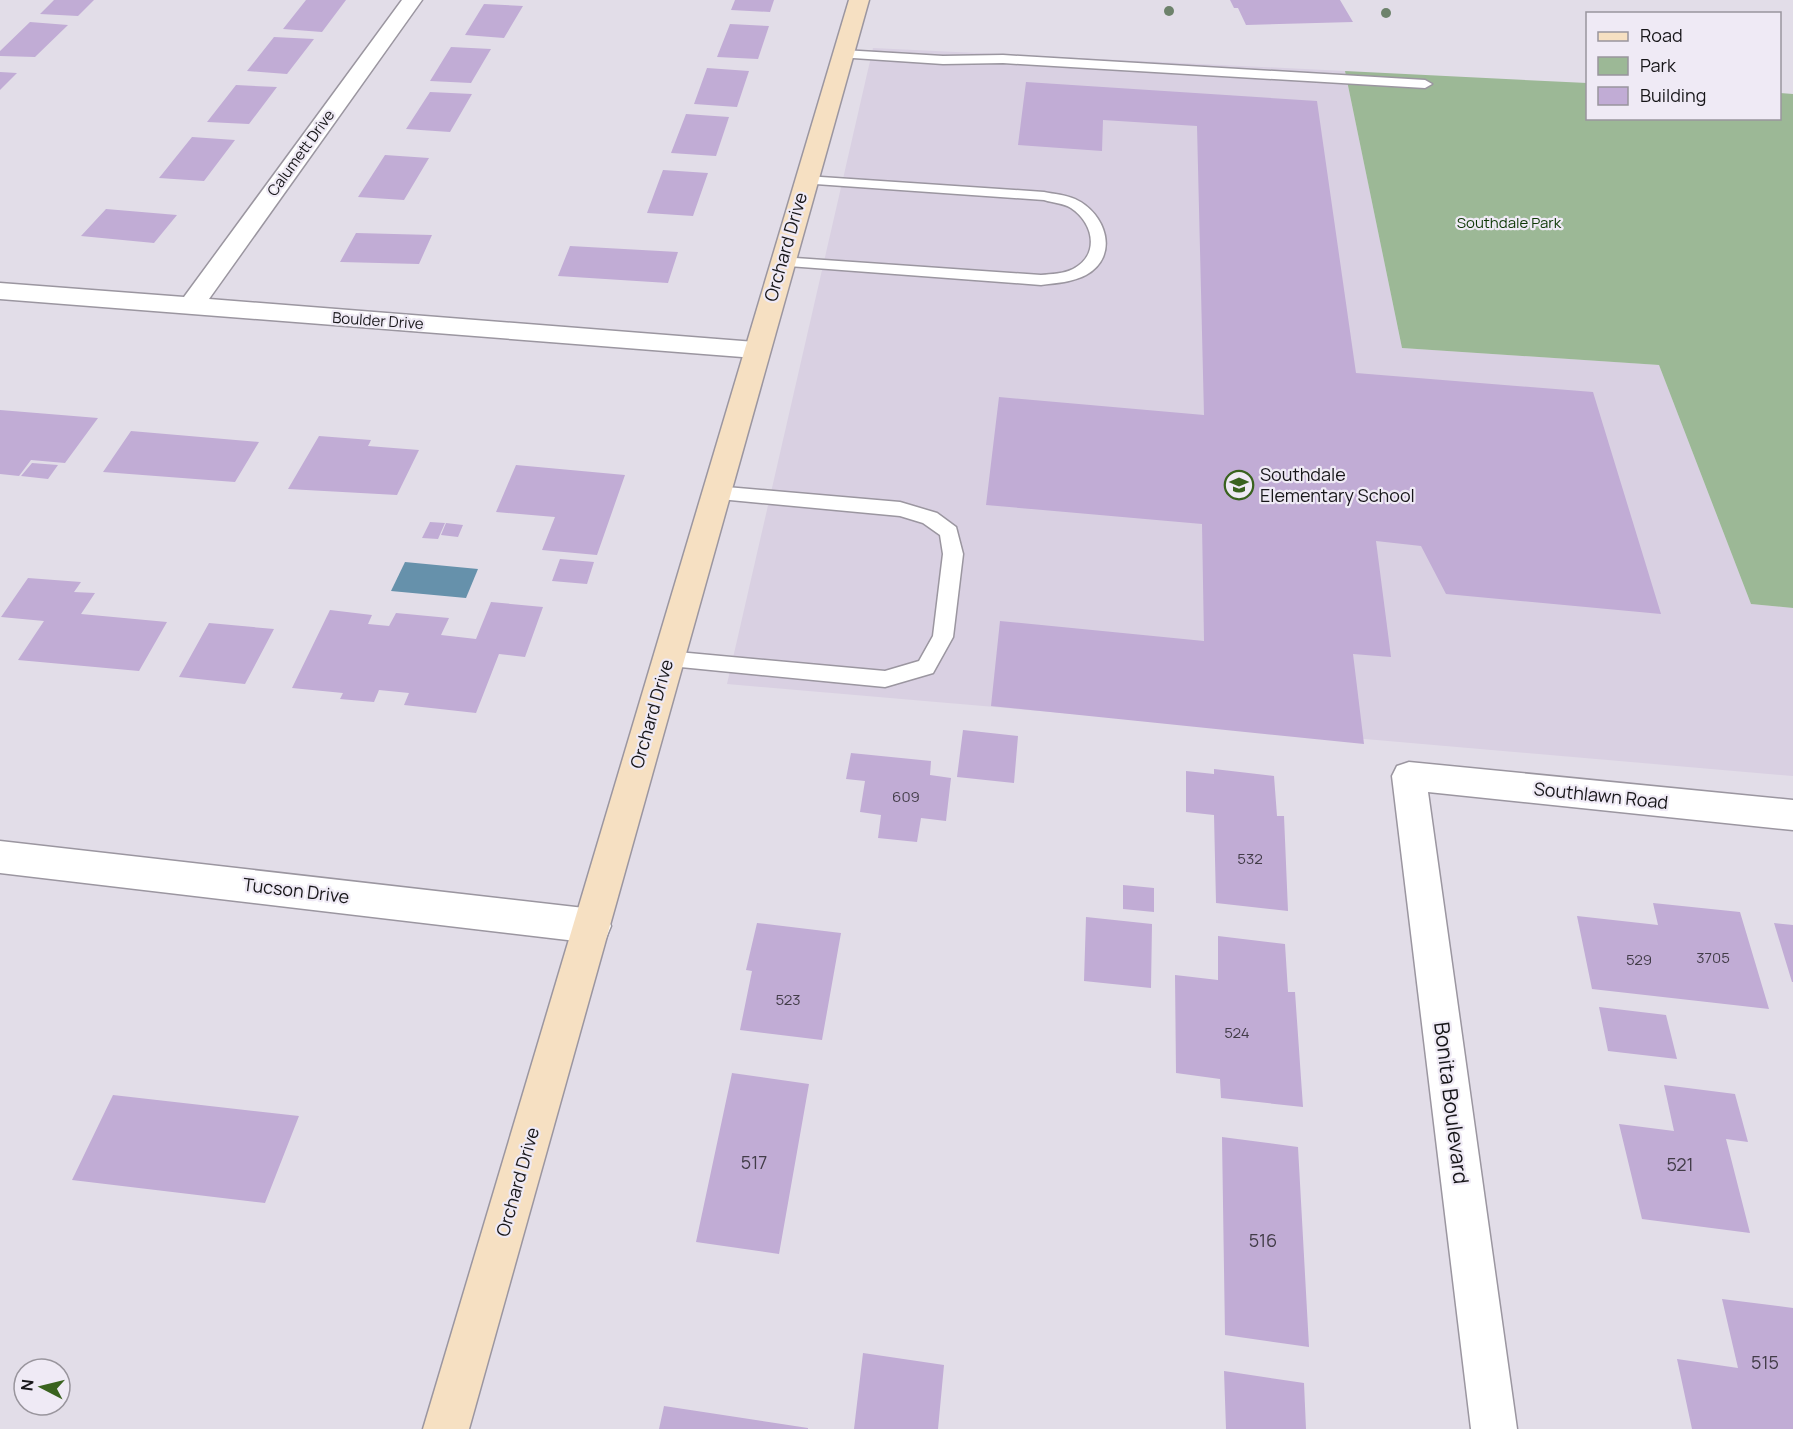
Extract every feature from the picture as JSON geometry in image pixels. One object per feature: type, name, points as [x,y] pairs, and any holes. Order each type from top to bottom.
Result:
[{"type":"street","name":"Calumett Drive","points":[[191,306],[412,0]]},
{"type":"street","name":"Orchard Drive","points":[[446,1429],[593,926],[755,351],[859,0]]},
{"type":"street","name":"Boulder Drive","points":[[0,291],[755,351]]},
{"type":"street","name":"Southlawn Road","points":[[1409,776],[1793,815]]},
{"type":"street","name":"Bonita Boulevard","points":[[1409,776],[1494,1429]]},
{"type":"street","name":"Tucson Drive","points":[[0,857],[593,926]]},
{"type":"lane","points":[[843,54],[943,60],[1004,58],[1425,84]]},
{"type":"lane","points":[[781,262],[1041,280],[1065,278],[1086,268],[1098,256],[1100,242],[1096,225],[1087,213],[1069,202],[1044,196],[806,180]]},
{"type":"lane","points":[[667,659],[885,679],[926,667],[943,637],[953,554],[949,532],[930,519],[900,509],[715,493]]},
{"type":"shaded area","name":"Southdale Elementary School","points":[[873,48],[1345,71],[1402,348],[1659,365],[1751,604],[1793,608],[1793,776],[727,684]]},
{"type":"green space","name":"Southdale Park","points":[[1345,71],[1586,83],[1586,120],[1781,120],[1781,93],[1793,94],[1793,608],[1751,604],[1659,365],[1402,348]]},
{"type":"water","points":[[405,562],[478,569],[466,598],[391,591]]},
{"type":"building","points":[[54,0],[94,0],[78,16],[40,14]]},
{"type":"building","points":[[306,0],[346,0],[322,32],[283,29]]},
{"type":"building","points":[[735,0],[774,0],[770,12],[731,10]]},
{"type":"building","points":[[1230,0],[1340,0],[1353,22],[1246,25],[1238,8],[1234,8]]},
{"type":"building","points":[[484,4],[523,6],[504,38],[465,35]]},
{"type":"building","points":[[30,22],[68,25],[35,57],[0,56],[0,51]]},
{"type":"building","points":[[730,24],[769,26],[758,59],[717,57]]},
{"type":"building","points":[[274,37],[314,39],[287,74],[247,71]]},
{"type":"building","points":[[451,47],[491,49],[471,83],[430,81]]},
{"type":"building","points":[[707,68],[749,71],[737,107],[694,104]]},
{"type":"building","points":[[0,72],[17,73],[0,90]]},
{"type":"building","points":[[1026,82],[1317,101],[1356,373],[1593,392],[1661,614],[1446,594],[1421,546],[1376,541],[1391,657],[1353,654],[1364,744],[991,706],[1000,621],[1204,641],[1202,524],[986,505],[999,397],[1204,415],[1197,126],[1103,120],[1102,151],[1018,145]]},
{"type":"building","points":[[236,85],[277,87],[249,124],[207,122]]},
{"type":"building","points":[[430,92],[472,94],[450,132],[406,129]]},
{"type":"building","points":[[686,114],[729,117],[716,156],[671,153]]},
{"type":"building","points":[[192,137],[235,140],[204,181],[159,178]]},
{"type":"building","points":[[385,155],[429,158],[404,200],[358,197]]},
{"type":"building","points":[[663,170],[708,173],[693,216],[647,213]]},
{"type":"building","points":[[106,209],[177,215],[154,243],[81,236]]},
{"type":"building","points":[[356,233],[432,235],[419,264],[340,262]]},
{"type":"building","points":[[570,246],[678,252],[668,283],[558,276]]},
{"type":"building","points":[[0,410],[98,418],[65,463],[31,460],[19,476],[0,474]]},
{"type":"building","points":[[131,431],[259,442],[235,482],[103,472]]},
{"type":"building","points":[[319,436],[371,440],[368,446],[419,450],[397,495],[288,489]]},
{"type":"building","points":[[32,463],[58,465],[48,479],[21,476]]},
{"type":"building","points":[[516,465],[625,475],[597,555],[542,550],[555,517],[496,512]]},
{"type":"building","points":[[430,522],[445,523],[438,539],[422,538]]},
{"type":"building","points":[[446,523],[463,525],[458,537],[441,535]]},
{"type":"building","points":[[560,559],[594,562],[587,584],[552,581]]},
{"type":"building","points":[[28,578],[81,582],[74,592],[95,593],[81,614],[167,622],[139,671],[18,660],[44,621],[1,617]]},
{"type":"building","points":[[491,602],[543,607],[525,657],[499,654],[476,713],[404,705],[409,693],[379,690],[374,702],[340,699],[343,693],[292,688],[330,610],[372,615],[368,624],[389,626],[396,613],[449,618],[441,635],[476,639]]},
{"type":"building","points":[[209,623],[274,629],[245,684],[179,677]]},
{"type":"building","points":[[963,730],[1018,736],[1014,783],[957,777]]},
{"type":"building","points":[[851,753],[931,761],[930,775],[951,778],[946,821],[921,818],[917,842],[878,838],[881,815],[860,812],[865,781],[846,779]]},
{"type":"building","points":[[1214,769],[1274,776],[1277,816],[1284,816],[1288,911],[1216,903],[1214,815],[1186,812],[1186,771],[1214,774]]},
{"type":"building","points":[[1123,885],[1154,888],[1154,912],[1123,909]]},
{"type":"building","points":[[1653,903],[1740,912],[1769,1009],[1592,989],[1577,916],[1658,925]]},
{"type":"building","points":[[1086,917],[1152,924],[1151,988],[1084,981]]},
{"type":"building","points":[[757,923],[841,933],[822,1040],[740,1030],[752,971],[746,970]]},
{"type":"building","points":[[1774,923],[1793,925],[1793,982],[1792,982]]},
{"type":"building","points":[[1218,936],[1285,944],[1288,992],[1295,992],[1303,1107],[1221,1098],[1220,1079],[1176,1073],[1175,975],[1218,980]]},
{"type":"building","points":[[1599,1007],[1666,1015],[1677,1059],[1608,1051]]},
{"type":"building","points":[[732,1073],[809,1084],[779,1254],[696,1242]]},
{"type":"building","points":[[1664,1085],[1735,1094],[1748,1142],[1726,1139],[1750,1233],[1642,1219],[1619,1124],[1674,1131]]},
{"type":"building","points":[[113,1095],[299,1116],[265,1203],[72,1180]]},
{"type":"building","points":[[1222,1137],[1298,1147],[1309,1347],[1225,1335]]},
{"type":"building","points":[[1722,1299],[1793,1308],[1793,1429],[1692,1429],[1677,1359],[1738,1368]]},
{"type":"building","points":[[863,1353],[944,1365],[938,1429],[854,1429]]},
{"type":"building","points":[[1224,1371],[1304,1383],[1306,1429],[1226,1429]]},
{"type":"building","points":[[664,1406],[808,1428],[808,1429],[659,1429]]},
{"type":"place","name":"Southdale Elementary School","points":[[1239,485]]}]
